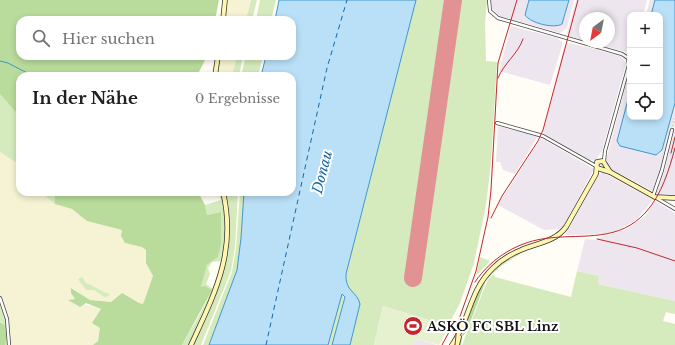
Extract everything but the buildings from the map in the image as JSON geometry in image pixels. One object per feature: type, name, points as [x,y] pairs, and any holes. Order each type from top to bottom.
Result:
[{"type":"street","points":[[223,16],[225,0]]},
{"type":"street","points":[[457,345],[472,297],[485,277],[499,262],[512,254],[548,241],[561,233],[567,226],[596,174],[605,151],[629,65],[628,58],[622,54],[498,18],[490,11],[489,0]]},
{"type":"street","points":[[216,72],[217,60]]},
{"type":"street","points":[[497,123],[542,136],[599,165],[655,196],[675,209]]},
{"type":"street","points":[[655,196],[672,130]]},
{"type":"street","points":[[599,165],[605,151]]},
{"type":"street","points":[[192,345],[216,290],[225,260],[228,227],[224,196]]},
{"type":"street","points":[[655,196],[675,198]]},
{"type":"street","points":[[0,298],[7,319],[9,345]]},
{"type":"street","points":[[452,345],[460,332]]},
{"type":"shaded area","points":[[228,0],[251,0],[247,16],[226,16]]},
{"type":"shaded area","points":[[491,0],[529,0],[525,15],[529,20],[557,26],[564,19],[569,0],[574,0],[567,28],[560,33],[499,16],[492,9]]},
{"type":"shaded area","points":[[576,0],[647,0],[644,12],[627,12],[627,52],[610,48],[615,48],[615,12],[579,12],[579,39],[569,36],[567,33]]},
{"type":"shaded area","points":[[650,0],[655,0],[652,12],[647,12]]},
{"type":"shaded area","points":[[511,26],[557,38],[562,42],[550,85],[499,71]]},
{"type":"shaded area","points":[[570,43],[579,45],[579,48],[589,48],[620,56],[626,63],[602,151],[595,161],[590,160],[547,137],[543,132],[564,47]]},
{"type":"shaded area","points":[[219,60],[236,60],[233,72],[218,72]]},
{"type":"shaded area","points":[[627,80],[627,103],[617,141],[619,145],[658,155],[662,150],[675,103],[675,115],[662,167],[652,191],[609,168],[606,160]]},
{"type":"shaded area","points":[[498,126],[538,136],[515,174],[503,170],[500,162],[496,162]]},
{"type":"shaded area","points":[[675,126],[675,195],[657,194],[656,193],[665,169]]},
{"type":"shaded area","points":[[541,138],[594,169],[563,227],[559,229],[544,230],[498,205]]},
{"type":"shaded area","points":[[0,152],[16,163],[16,196],[45,196],[55,204],[72,209],[87,221],[122,230],[125,243],[143,247],[146,250],[146,263],[153,276],[143,304],[122,294],[111,302],[90,300],[72,288],[75,299],[69,300],[101,309],[98,341],[93,345],[11,345],[8,321],[0,294]]},
{"type":"shaded area","points":[[600,173],[604,173],[653,200],[636,220],[616,231],[606,234],[565,235]]},
{"type":"shaded area","points":[[655,201],[675,213],[675,301],[598,284],[599,276],[577,271],[585,239],[597,240],[598,238],[625,230],[645,216]]},
{"type":"shaded area","points":[[416,339],[437,345],[412,345]]},
{"type":"green space","points":[[0,0],[219,0],[216,16],[16,16],[16,60],[205,60],[199,72],[16,72],[16,112],[0,94]]},
{"type":"green space","points":[[251,0],[257,0],[253,16],[247,16]]},
{"type":"green space","points":[[260,0],[276,0],[272,16],[257,16]]},
{"type":"green space","points":[[416,0],[487,0],[485,23],[486,61],[497,62],[491,163],[486,205],[474,263],[460,303],[448,326],[383,306],[374,345],[350,345],[360,303],[348,288],[346,274]]},
{"type":"green space","points":[[236,60],[242,60],[240,72],[233,72]]},
{"type":"green space","points":[[245,60],[262,60],[259,72],[242,72]]},
{"type":"green space","points":[[0,94],[16,112],[16,163],[0,152]]},
{"type":"green space","points":[[45,196],[54,196],[55,204]]},
{"type":"green space","points":[[54,196],[200,196],[205,205],[207,215],[221,212],[221,243],[218,257],[207,265],[201,287],[205,286],[212,290],[182,345],[93,345],[98,341],[100,328],[92,323],[101,309],[86,303],[80,307],[68,300],[75,299],[71,293],[71,288],[90,300],[111,302],[122,293],[143,304],[153,276],[146,263],[146,250],[142,247],[125,243],[121,236],[122,230],[87,221],[72,209],[55,204]]},
{"type":"green space","points":[[220,196],[222,196],[225,213],[223,252],[219,271],[213,289],[206,308],[189,345],[182,345],[212,290],[201,287],[207,265],[218,257],[220,212],[207,215],[205,205],[221,200]],"holes":[[[221,261],[213,289],[206,284],[210,274],[208,268],[212,262]]]},
{"type":"green space","points":[[227,196],[238,196],[235,247],[231,271],[201,345],[194,345],[211,307],[224,271],[230,233]]},
{"type":"green space","points":[[240,196],[244,196],[237,270],[209,345],[203,345],[232,272],[236,248]]},
{"type":"green space","points":[[519,253],[520,254],[500,267],[486,280],[485,279],[498,265]]},
{"type":"green space","points":[[480,257],[490,261],[476,276]]},
{"type":"green space","points":[[577,271],[599,276],[598,284],[675,301],[675,314],[666,312],[663,321],[675,324],[675,345],[462,345],[488,279],[494,274],[495,277],[571,297]]},
{"type":"green space","points":[[82,277],[86,283],[110,294],[109,296],[104,297],[94,290],[86,290],[78,279]]},
{"type":"green space","points":[[485,279],[485,283],[467,331],[462,337],[461,345],[459,345],[473,300]]},
{"type":"green space","points":[[0,294],[8,321],[11,345],[5,345],[5,325],[0,321]]},
{"type":"green space","points":[[343,294],[344,298],[332,345],[328,345],[341,295]]},
{"type":"green space","name":"ASKÖ FC SBL Linz","points":[[383,306],[448,326],[447,331],[439,345],[416,339],[412,345],[374,345]]},
{"type":"green space","points":[[0,322],[5,325],[7,336],[5,345],[0,345]]},
{"type":"water","name":"Donau","points":[[279,0],[416,0],[346,274],[347,284],[360,304],[350,345],[332,345],[345,297],[342,294],[328,345],[209,345],[237,270],[244,196],[296,196],[296,72],[262,72],[265,60],[296,60],[296,16],[276,16]]},
{"type":"water","points":[[529,0],[569,0],[562,24],[554,26],[542,24],[528,18],[525,15]]},
{"type":"water","points":[[655,0],[675,0],[675,103],[662,150],[656,155],[620,146],[617,141],[627,103],[627,120],[663,120],[663,12],[652,12]]},
{"type":"waterway","points":[[0,61],[8,63],[25,72]]},
{"type":"ferry route","points":[[266,345],[327,68],[347,0]]},
{"type":"runway","points":[[413,278],[453,0]]},
{"type":"tunnel","points":[[672,130],[675,118]]},
{"type":"railway","points":[[455,345],[457,325],[476,271],[488,217],[491,190],[498,63],[517,0]]},
{"type":"railway","points":[[491,218],[502,196],[538,141],[543,130],[578,0]]},
{"type":"railway","points":[[498,78],[523,39]]},
{"type":"railway","points":[[671,153],[675,137]]},
{"type":"railway","points":[[475,282],[498,258],[527,243],[549,238],[601,235],[625,228],[636,222],[652,205],[661,190],[675,148]]},
{"type":"railway","points":[[597,239],[637,248],[675,261]]},
{"type":"railway","points":[[442,345],[455,321]]},
{"type":"place","name":"ASKÖ FC SBL Linz","points":[[413,326]]}]
